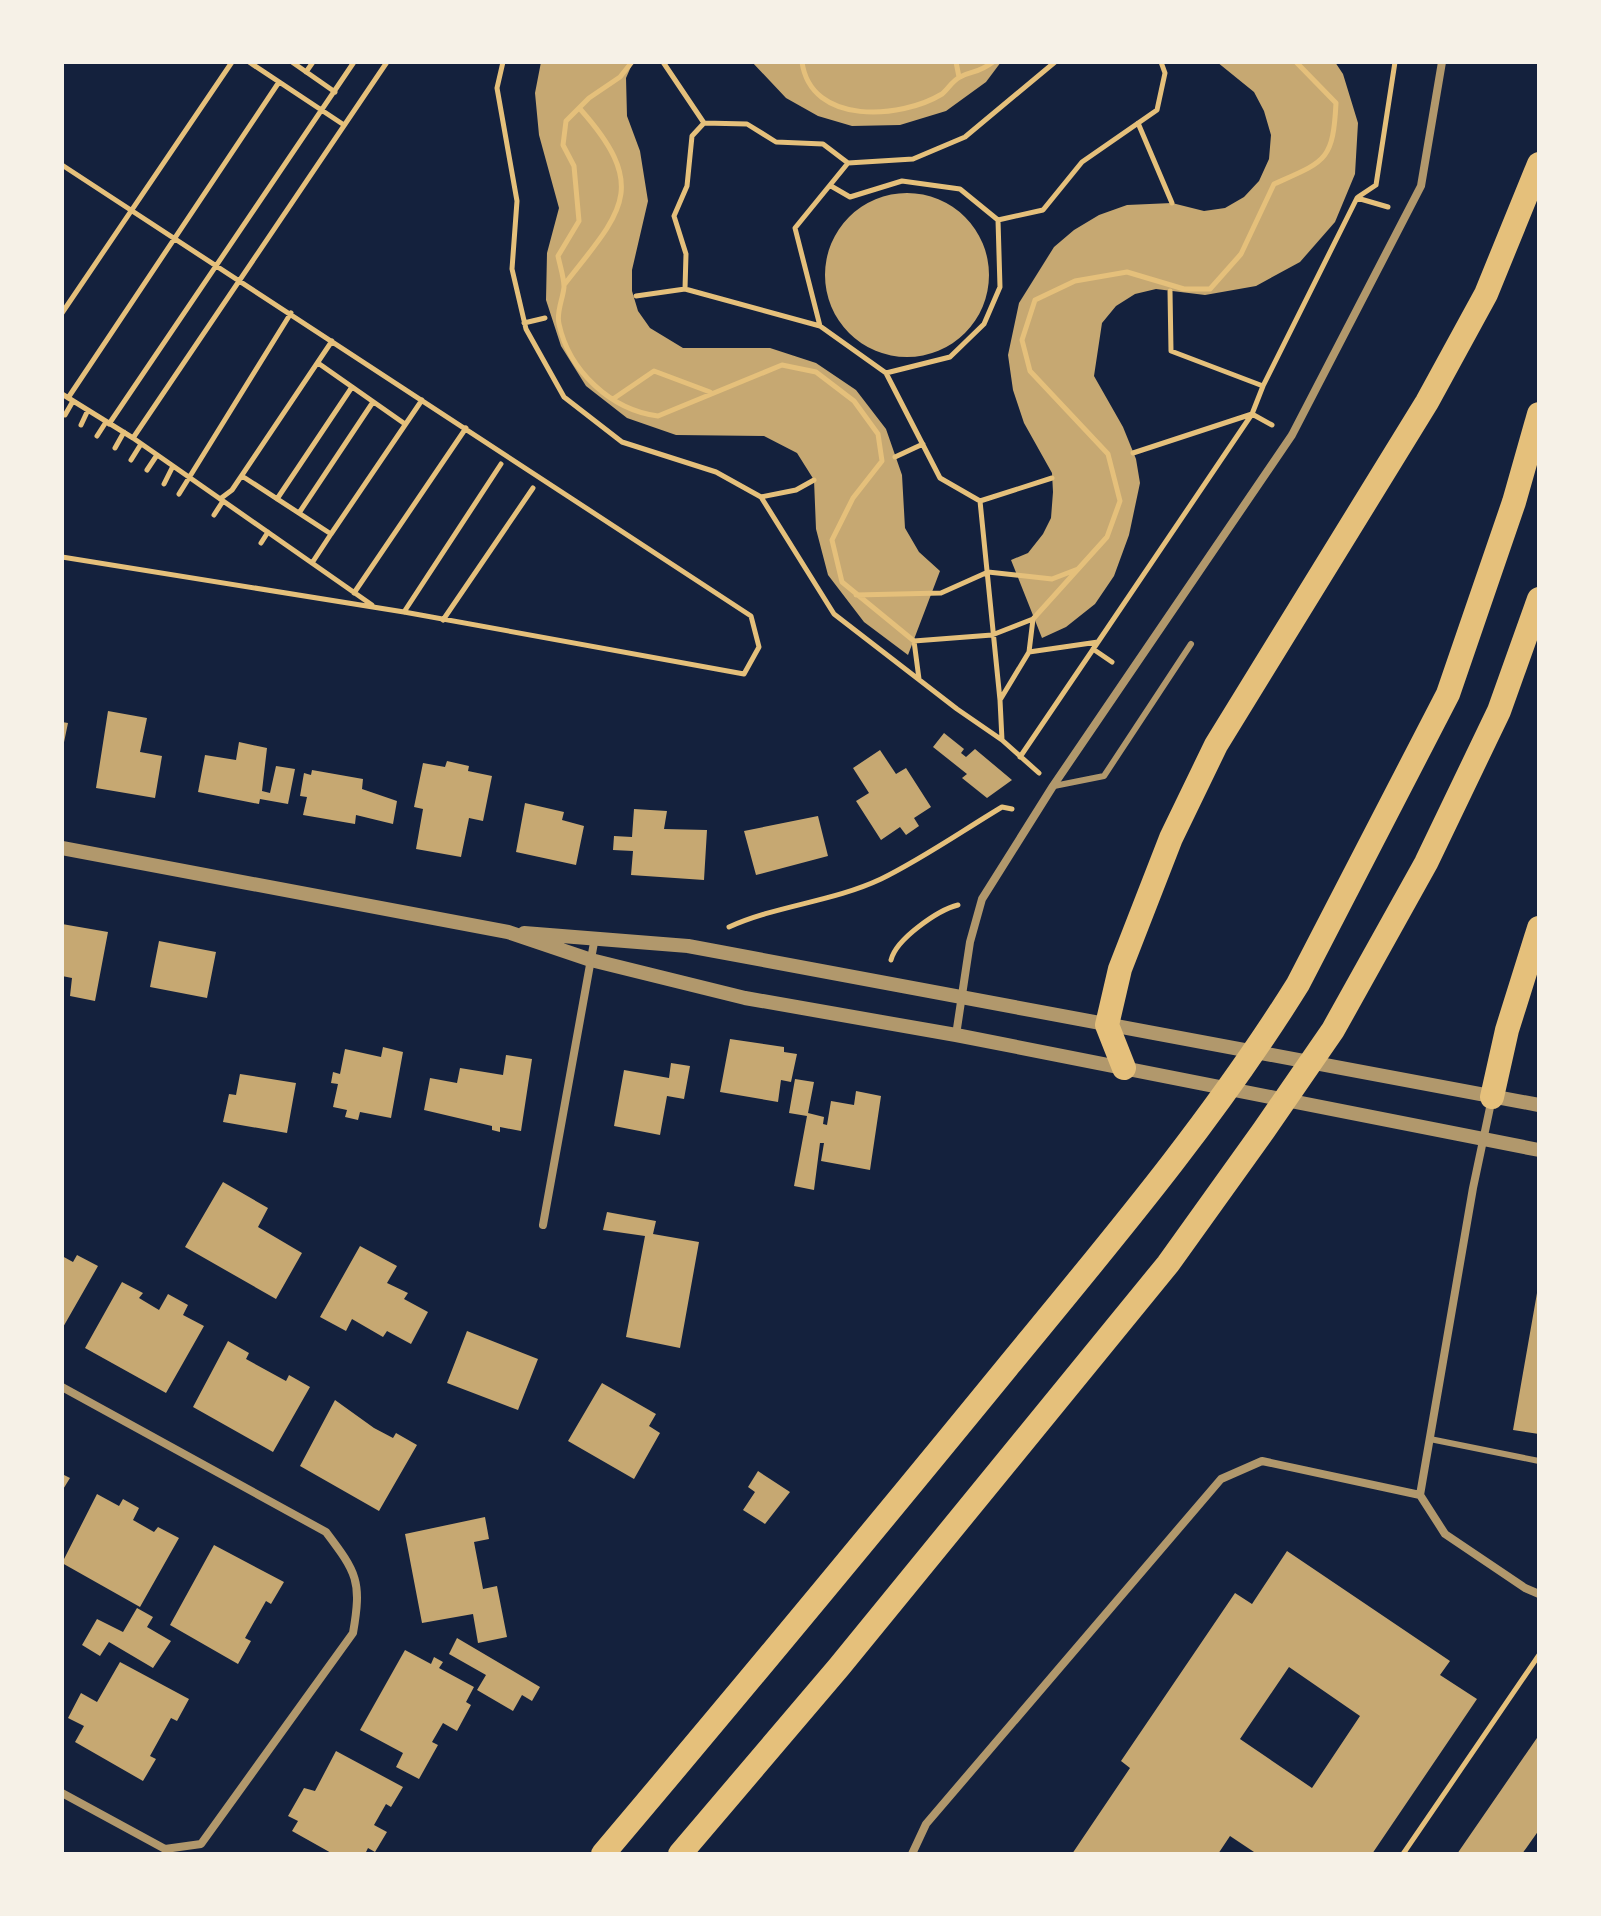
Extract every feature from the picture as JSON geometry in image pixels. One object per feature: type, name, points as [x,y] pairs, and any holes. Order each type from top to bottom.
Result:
[{"type":"highway","points":[[1130,1069],[1107,1025],[1120,969],[1165,853],[1216,745],[1427,402],[1486,294],[1539,164]]},
{"type":"highway","points":[[603,1854],[789,1634],[1111,1240],[1275,1021],[1298,984],[1448,694],[1514,502],[1539,414]]},
{"type":"highway","points":[[680,1854],[839,1667],[1168,1264],[1333,1030],[1426,863],[1499,711],[1539,599]]},
{"type":"highway","points":[[1492,1097],[1507,1030],[1539,928]]},
{"type":"street","points":[[956,1035],[970,942],[982,899],[1053,786],[1292,435],[1421,186],[1442,62]]},
{"type":"street","points":[[62,848],[508,932],[591,960],[745,998],[956,1035],[1539,1150]]},
{"type":"street","points":[[508,932],[595,936],[688,946],[1539,1105]]},
{"type":"street","points":[[543,1225],[595,936]]},
{"type":"street","points":[[1492,1097],[1420,1495],[1445,1534],[1525,1588],[1539,1594]]},
{"type":"street","points":[[62,1387],[326,1532],[350,1564],[360,1594],[353,1633],[201,1844],[165,1849],[62,1793]]},
{"type":"street","points":[[912,1854],[926,1824],[1221,1479],[1262,1461],[1420,1495]]},
{"type":"lane","points":[[1053,786],[1104,776],[1191,644]]},
{"type":"lane","points":[[1430,1439],[1539,1461]]},
{"type":"path","points":[[62,313],[232,62]]},
{"type":"path","points":[[249,62],[344,125]]},
{"type":"path","points":[[292,62],[335,92]]},
{"type":"path","points":[[306,72],[313,62]]},
{"type":"path","points":[[97,436],[324,111],[354,62]]},
{"type":"path","points":[[133,438],[387,62]]},
{"type":"path","points":[[503,62],[497,88],[517,201],[512,269],[524,323],[564,397],[622,442],[716,472],[761,497],[834,614],[1002,740],[1053,786]]},
{"type":"path","points":[[632,62],[620,77],[589,98],[581,110],[566,121],[563,145],[574,166],[579,221],[558,256],[564,286],[558,321],[572,360],[599,390],[637,413],[658,416],[699,402],[710,392],[782,365],[816,372],[854,401],[878,434],[882,461],[853,498],[832,540],[842,582],[914,641],[992,635],[1033,619],[1107,537],[1120,501],[1108,454],[1030,371],[1022,340],[1035,300],[1075,281],[1127,272],[1184,289],[1210,289],[1241,254],[1274,184],[1317,165],[1334,143],[1336,103],[1296,62]]},
{"type":"path","points":[[663,62],[704,123]]},
{"type":"path","points":[[802,62],[816,93],[835,105],[869,113],[903,110],[943,93],[959,77],[978,73],[993,62]]},
{"type":"path","points":[[956,62],[959,77]]},
{"type":"path","points":[[685,289],[686,254],[674,216],[687,186],[692,136],[704,123],[747,124],[776,142],[823,144],[848,163],[913,159],[965,137],[1055,62]]},
{"type":"path","points":[[998,220],[1043,210],[1082,162],[1157,110],[1165,73],[1161,62]]},
{"type":"path","points":[[1020,757],[1252,414],[1357,198],[1376,185],[1395,62]]},
{"type":"path","points":[[65,415],[68,398],[279,82]]},
{"type":"path","points":[[564,286],[616,217],[623,176],[607,140],[581,110]]},
{"type":"path","points":[[1138,123],[1172,203]]},
{"type":"path","points":[[820,326],[795,228],[848,163]]},
{"type":"path","points":[[62,165],[751,616],[759,647],[744,674],[375,607],[62,557]]},
{"type":"path","points":[[831,186],[850,197],[902,181],[960,189],[998,220],[1000,287],[984,324],[950,357],[886,373]]},
{"type":"path","points":[[1357,198],[1407,213]]},
{"type":"path","points":[[636,296],[685,289],[820,326],[886,373],[940,478],[980,501],[1052,478]]},
{"type":"path","points":[[1170,291],[1171,351],[1263,386]]},
{"type":"path","points":[[179,494],[291,313]]},
{"type":"path","points":[[524,323],[545,318]]},
{"type":"path","points":[[214,515],[332,341]]},
{"type":"path","points":[[318,363],[405,424]]},
{"type":"path","points":[[613,399],[654,371],[710,392]]},
{"type":"path","points":[[277,499],[352,387]]},
{"type":"path","points":[[68,398],[133,438],[375,607]]},
{"type":"path","points":[[312,563],[422,400]]},
{"type":"path","points":[[299,513],[373,402]]},
{"type":"path","points":[[81,425],[88,410]]},
{"type":"path","points":[[1133,453],[1252,414]]},
{"type":"path","points":[[354,593],[466,428]]},
{"type":"path","points":[[115,448],[124,432]]},
{"type":"path","points":[[131,460],[141,444]]},
{"type":"path","points":[[895,457],[923,444]]},
{"type":"path","points":[[147,470],[157,455]]},
{"type":"path","points":[[404,612],[501,464]]},
{"type":"path","points":[[164,484],[173,466]]},
{"type":"path","points":[[242,476],[331,534]]},
{"type":"path","points":[[761,497],[796,490],[814,480]]},
{"type":"path","points":[[443,620],[533,488]]},
{"type":"path","points":[[980,501],[1002,740]]},
{"type":"path","points":[[261,543],[268,532]]},
{"type":"path","points":[[856,595],[941,593],[988,572],[1052,579],[1079,569]]},
{"type":"path","points":[[1000,700],[1029,652],[1033,619]]},
{"type":"path","points":[[914,641],[920,681]]},
{"type":"path","points":[[1029,652],[1098,642]]},
{"type":"path","points":[[688,946],[752,916],[833,897],[881,879],[1002,807],[1036,813]]},
{"type":"path","points":[[886,983],[894,947],[948,907],[982,899]]},
{"type":"path","points":[[1403,1854],[1539,1655]]},
{"type":"building","points":[[541,62],[633,62],[626,78],[627,116],[640,151],[648,201],[632,270],[632,291],[638,311],[650,328],[683,348],[770,348],[816,363],[856,390],[886,429],[902,475],[905,528],[919,552],[940,571],[908,655],[864,622],[828,575],[816,529],[814,480],[797,453],[764,436],[676,435],[627,418],[586,386],[561,346],[546,300],[547,253],[559,208],[539,135],[535,93]]},
{"type":"building","points":[[752,62],[1001,62],[986,82],[946,111],[900,125],[852,126],[818,116],[786,98]]},
{"type":"building","points":[[1217,62],[1335,62],[1343,74],[1358,123],[1355,174],[1335,222],[1300,262],[1256,286],[1205,295],[1156,289],[1135,294],[1116,306],[1102,323],[1094,376],[1123,427],[1136,459],[1140,483],[1129,535],[1114,576],[1095,604],[1066,627],[1042,638],[1011,560],[1028,553],[1043,534],[1051,518],[1053,492],[1052,473],[1024,423],[1013,390],[1008,355],[1019,303],[1054,247],[1099,215],[1127,205],[1172,203],[1204,211],[1225,208],[1244,197],[1259,181],[1269,159],[1271,135],[1264,111],[1254,92]]},
{"type":"building","points":[[907,193],[938,199],[965,217],[983,244],[989,275],[983,306],[965,333],[938,351],[907,357],[876,351],[849,333],[831,306],[825,275],[831,244],[849,217],[876,199]]},
{"type":"building","points":[[108,711],[147,718],[140,752],[162,756],[155,798],[96,788]]},
{"type":"building","points":[[62,722],[68,723],[63,747],[62,747]]},
{"type":"building","points":[[944,733],[964,749],[961,753],[966,757],[975,749],[1012,780],[987,798],[962,778],[967,774],[933,747]]},
{"type":"building","points":[[239,742],[267,748],[262,791],[270,793],[276,766],[295,769],[288,804],[260,799],[259,804],[198,792],[205,755],[236,760]]},
{"type":"building","points":[[880,750],[896,774],[906,768],[931,807],[914,818],[919,826],[906,835],[900,827],[881,840],[856,801],[869,793],[853,768]]},
{"type":"building","points":[[447,761],[469,766],[468,771],[492,776],[483,821],[469,818],[461,857],[416,849],[423,809],[414,807],[423,763],[445,767]]},
{"type":"building","points":[[312,770],[363,779],[362,789],[397,801],[393,824],[356,815],[355,824],[303,815],[307,797],[300,796],[304,773],[311,775]]},
{"type":"building","points":[[525,803],[564,812],[562,820],[584,826],[576,865],[516,852]]},
{"type":"building","points":[[634,809],[667,811],[664,829],[707,830],[704,880],[631,875],[633,851],[613,850],[614,836],[632,837]]},
{"type":"building","points":[[818,816],[828,856],[756,875],[744,831]]},
{"type":"building","points":[[62,924],[108,932],[95,1001],[70,996],[72,978],[62,976]]},
{"type":"building","points":[[159,941],[216,952],[207,998],[150,987]]},
{"type":"building","points":[[730,1039],[784,1047],[784,1052],[797,1054],[791,1082],[781,1080],[778,1102],[720,1092]]},
{"type":"building","points":[[383,1047],[403,1052],[391,1118],[360,1112],[358,1120],[345,1117],[347,1110],[333,1107],[338,1084],[331,1083],[333,1072],[340,1074],[345,1049],[381,1057]]},
{"type":"building","points":[[506,1055],[532,1059],[521,1131],[500,1127],[500,1132],[492,1130],[492,1126],[424,1110],[430,1078],[457,1083],[460,1068],[503,1075]]},
{"type":"building","points":[[671,1063],[690,1066],[684,1099],[667,1096],[660,1135],[614,1126],[624,1070],[669,1078]]},
{"type":"building","points":[[240,1074],[296,1083],[287,1133],[223,1122],[229,1094],[236,1095]]},
{"type":"building","points":[[795,1079],[814,1082],[808,1113],[824,1117],[823,1124],[827,1125],[831,1101],[854,1105],[856,1091],[881,1096],[870,1170],[821,1161],[824,1143],[820,1143],[814,1190],[794,1186],[807,1116],[789,1113]]},
{"type":"building","points":[[223,1182],[268,1208],[258,1227],[302,1253],[276,1299],[185,1247]]},
{"type":"building","points":[[607,1212],[656,1221],[653,1234],[699,1242],[680,1348],[626,1337],[645,1236],[603,1230]]},
{"type":"building","points":[[360,1246],[397,1266],[387,1283],[408,1293],[404,1299],[428,1312],[411,1344],[387,1331],[383,1337],[352,1319],[346,1331],[320,1317]]},
{"type":"building","points":[[77,1255],[98,1266],[62,1329],[62,1256],[73,1262]]},
{"type":"building","points":[[122,1282],[143,1293],[139,1298],[159,1310],[168,1294],[188,1305],[183,1315],[204,1326],[166,1393],[85,1348]]},
{"type":"building","points":[[1539,1293],[1539,1434],[1513,1430]]},
{"type":"building","points":[[467,1331],[538,1359],[518,1410],[447,1383]]},
{"type":"building","points":[[228,1341],[249,1353],[246,1359],[286,1381],[289,1375],[310,1387],[273,1452],[193,1407]]},
{"type":"building","points":[[602,1383],[656,1414],[649,1426],[660,1433],[634,1479],[568,1441]]},
{"type":"building","points":[[335,1400],[374,1428],[393,1438],[396,1433],[417,1445],[379,1511],[300,1466]]},
{"type":"building","points":[[758,1471],[790,1492],[765,1524],[743,1510],[755,1492],[748,1487]]},
{"type":"building","points":[[62,1474],[70,1478],[62,1491]]},
{"type":"building","points":[[97,1494],[119,1506],[123,1499],[139,1508],[133,1520],[154,1532],[158,1527],[179,1538],[140,1607],[62,1563]]},
{"type":"building","points":[[485,1517],[489,1539],[474,1542],[483,1589],[497,1586],[507,1637],[478,1643],[473,1614],[422,1623],[405,1534]]},
{"type":"building","points":[[214,1545],[284,1582],[271,1604],[266,1601],[245,1638],[251,1641],[238,1664],[170,1625]]},
{"type":"building","points":[[1287,1551],[1450,1661],[1440,1675],[1477,1699],[1372,1854],[1257,1854],[1230,1836],[1218,1854],[1072,1854],[1130,1768],[1121,1761],[1235,1593],[1252,1604]],"holes":[[[1289,1667],[1360,1716],[1312,1788],[1240,1739]]]},
{"type":"building","points":[[137,1608],[153,1617],[147,1627],[171,1641],[153,1668],[109,1642],[100,1656],[82,1645],[97,1619],[123,1632]]},
{"type":"building","points":[[457,1638],[540,1687],[532,1701],[522,1695],[513,1711],[477,1690],[486,1675],[449,1654]]},
{"type":"building","points":[[405,1650],[431,1664],[434,1657],[443,1662],[439,1668],[474,1687],[466,1702],[471,1705],[457,1731],[443,1723],[432,1742],[438,1745],[419,1779],[396,1767],[403,1753],[360,1730]]},
{"type":"building","points":[[120,1662],[189,1699],[177,1721],[171,1718],[150,1756],[156,1759],[143,1781],[75,1742],[84,1726],[68,1718],[81,1693],[97,1702]]},
{"type":"building","points":[[1539,1735],[1539,1830],[1522,1854],[1457,1854]]},
{"type":"building","points":[[336,1751],[403,1787],[391,1807],[386,1804],[374,1825],[387,1832],[375,1852],[368,1848],[365,1854],[333,1854],[292,1831],[298,1821],[288,1816],[304,1788],[315,1791]]}]
